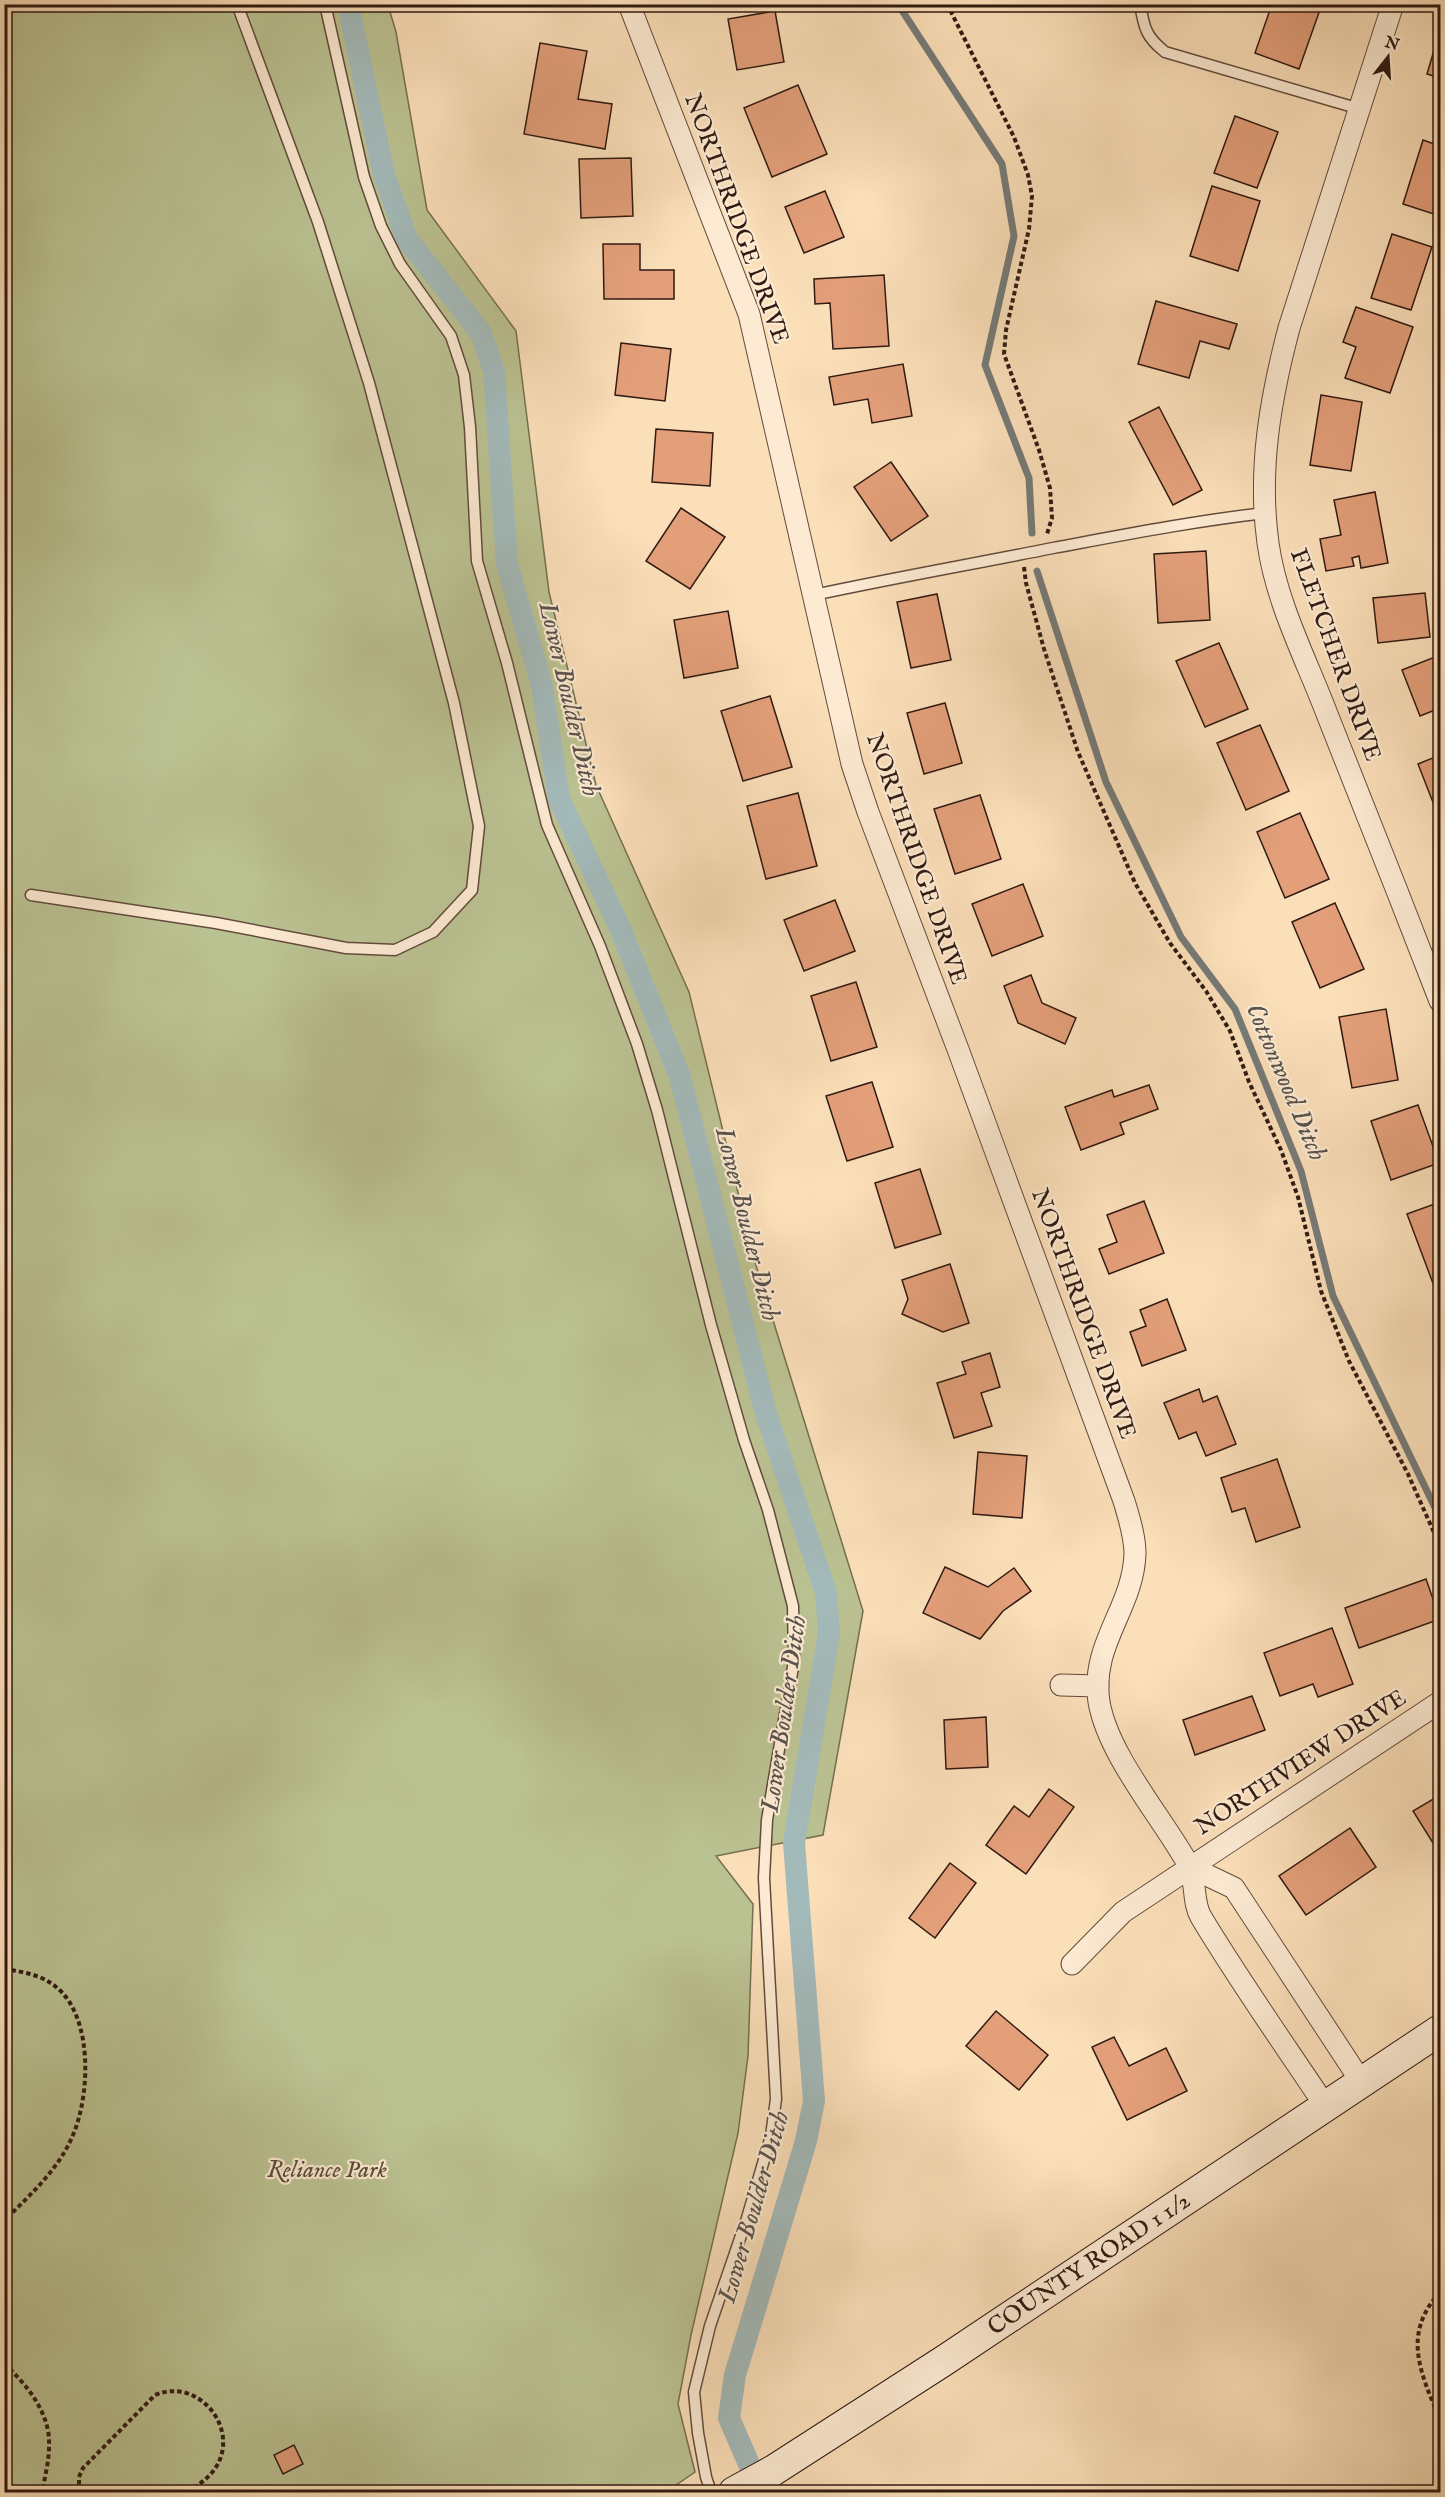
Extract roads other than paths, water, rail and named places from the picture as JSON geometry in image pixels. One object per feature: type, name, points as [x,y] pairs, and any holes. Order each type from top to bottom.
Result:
[{"type":"street","name":"NORTHRIDGE DRIVE","points":[[629,4],[749,314],[852,764],[1124,1501],[1133,1533],[1135,1554],[1132,1578],[1125,1601],[1104,1645],[1100,1662],[1098,1686],[1103,1720],[1110,1739],[1190,1867],[1199,1914],[1326,2107]]},
{"type":"street","name":"FLETCHER DRIVE","points":[[1394,4],[1289,328],[1276,377],[1264,459],[1265,513],[1268,545],[1288,616],[1440,1001]]},
{"type":"street","points":[[1061,1685],[1098,1686]]},
{"type":"street","name":"NORTHVIEW DRIVE","points":[[1072,1964],[1123,1912],[1440,1701]]},
{"type":"street","points":[[1190,1867],[1234,1888],[1362,2083]]},
{"type":"street","name":"COUNTY ROAD 1 1/2","points":[[727,2492],[768,2474],[945,2360],[1440,2030]]},
{"type":"lane","points":[[31,895],[216,923],[346,948],[395,950],[433,932],[472,890],[479,826],[454,703],[369,383],[318,222],[237,4]]},
{"type":"lane","points":[[325,4],[364,177],[381,226],[400,264],[451,336],[464,375],[470,427],[477,561],[507,663],[547,825],[600,946],[637,1044],[657,1110],[711,1325],[744,1440],[768,1510],[793,1606],[794,1661],[767,1820],[764,1878],[776,2099],[771,2136],[747,2218],[710,2326],[694,2392],[706,2477],[727,2492]]},
{"type":"lane","points":[[1140,4],[1143,23],[1150,41],[1165,52],[1360,109]]},
{"type":"lane","points":[[814,595],[921,572],[1205,520],[1265,513]]},
{"type":"waterway","name":"Lower Boulder Ditch","points":[[348,4],[384,175],[407,239],[481,333],[494,371],[507,564],[542,686],[559,799],[620,928],[680,1077],[766,1414],[826,1593],[829,1633],[794,1843],[814,2101],[806,2141],[735,2375],[729,2418],[761,2492]]},
{"type":"waterway","name":"Cottonwood Ditch","points":[[902,4],[903,12],[1002,164],[1014,236],[985,365],[1029,478],[1032,533]]},
{"type":"waterway","name":"Cottonwood Ditch","points":[[1037,571],[1106,782],[1181,937],[1235,1009],[1301,1171],[1333,1296],[1440,1518]]},
{"type":"park label","name":"Reliance Park","points":[[327,2170]]}]
